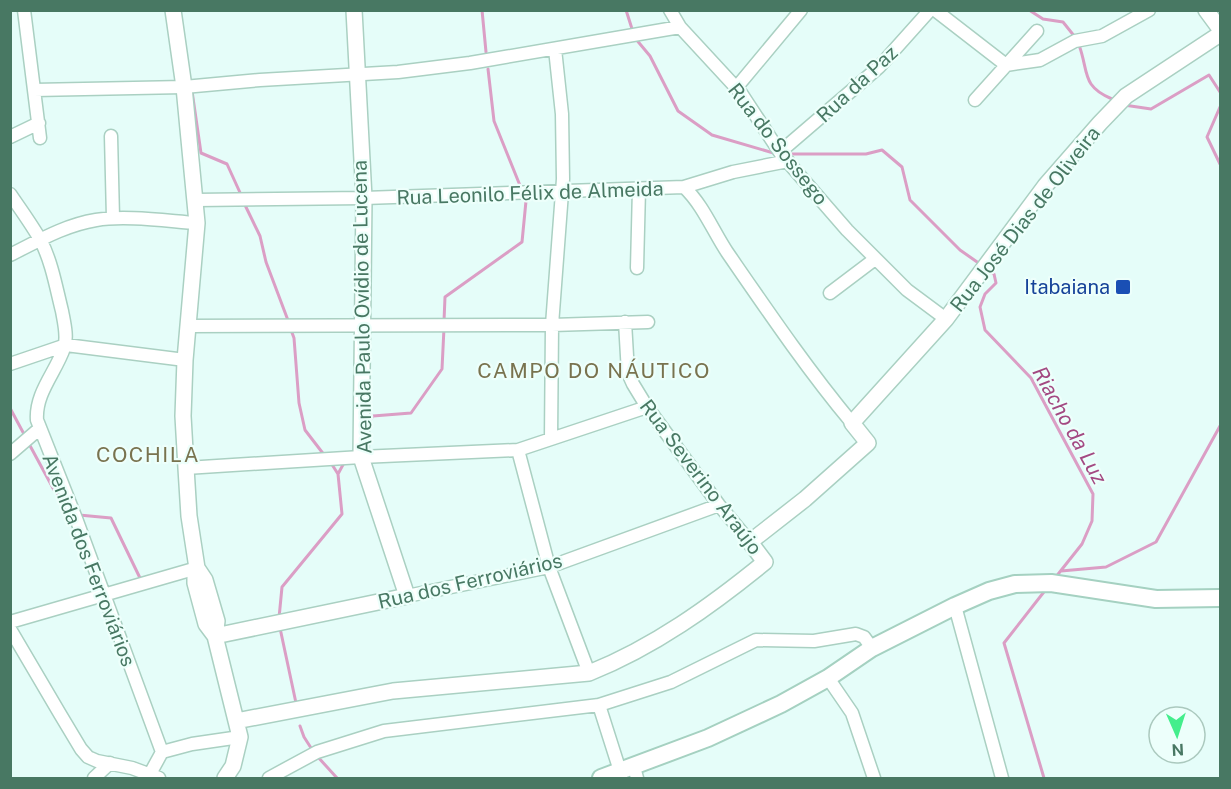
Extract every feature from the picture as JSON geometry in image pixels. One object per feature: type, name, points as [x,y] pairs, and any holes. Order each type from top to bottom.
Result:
[{"type":"main road","points":[[601,778],[630,772],[781,704],[828,678],[872,648],[989,591],[1015,584],[1051,584],[1156,599],[1221,598]]},
{"type":"street","points":[[24,10],[40,138]]},
{"type":"street","points":[[173,10],[184,87],[197,223],[185,360],[183,416],[189,516],[196,568],[195,583],[206,624],[215,636],[240,737],[233,774]]},
{"type":"street","name":"Avenida Paulo Ovídio de Lucena","points":[[354,10],[364,198],[361,457],[407,596]]},
{"type":"street","name":"Rua do Sossego","points":[[670,10],[680,27],[736,88],[784,156],[875,259],[908,290],[946,319]]},
{"type":"street","points":[[736,88],[801,10]]},
{"type":"street","name":"Rua da Paz","points":[[784,156],[879,67],[930,10]]},
{"type":"street","points":[[935,10],[1005,65],[1040,60],[1077,40],[1102,36],[1149,10]]},
{"type":"street","points":[[1206,10],[1221,29]]},
{"type":"street","points":[[34,90],[184,87],[260,80],[356,76],[470,63],[680,27]]},
{"type":"street","points":[[975,100],[1037,30]]},
{"type":"street","name":"Rua José Dias de Oliveira","points":[[852,423],[946,319],[1046,186],[1100,123],[1132,92],[1221,34]]},
{"type":"street","points":[[551,439],[552,325],[563,179],[562,114],[555,50]]},
{"type":"street","points":[[10,137],[39,123]]},
{"type":"street","points":[[111,136],[113,218]]},
{"type":"street","name":"Rua Leonilo Félix de Almeida","points":[[196,200],[364,198],[684,188],[784,156]]},
{"type":"street","points":[[684,188],[695,198],[721,243],[790,342],[868,443],[813,493],[750,542]]},
{"type":"street","points":[[637,268],[639,189]]},
{"type":"street","points":[[10,194],[40,240],[54,275],[66,345]]},
{"type":"street","points":[[10,255],[66,228],[95,220],[113,218],[197,223]]},
{"type":"street","points":[[830,293],[875,259]]},
{"type":"street","name":"Rua Severino Araújo","points":[[589,673],[614,663],[683,623],[708,607],[765,562],[718,505],[647,407],[628,373],[625,322]]},
{"type":"street","points":[[188,326],[362,327],[648,322]]},
{"type":"street","points":[[10,364],[66,345],[185,360]]},
{"type":"street","name":"Avenida dos Ferroviários","points":[[66,345],[39,400],[36,412],[39,429],[77,522],[162,752]]},
{"type":"street","points":[[186,468],[518,450],[647,407]]},
{"type":"street","points":[[10,454],[39,429]]},
{"type":"street","points":[[236,721],[393,691],[589,673],[549,567],[518,450]]},
{"type":"street","name":"Rua dos Ferroviários","points":[[215,636],[549,567],[718,505]]},
{"type":"street","points":[[10,622],[196,568]]},
{"type":"street","points":[[955,606],[1002,778]]},
{"type":"street","points":[[10,629],[88,757],[155,776],[162,752],[192,744],[240,737]]},
{"type":"street","points":[[269,778],[317,752],[384,731],[599,705],[671,682],[756,640],[814,641],[856,634],[864,637],[872,648]]},
{"type":"street","points":[[828,678],[852,713],[874,778]]},
{"type":"street","points":[[599,705],[630,772]]},
{"type":"street","points":[[94,778],[110,763]]},
{"type":"waterway","points":[[482,10],[486,52]]},
{"type":"waterway","name":"Riacho da Luz","points":[[626,10],[633,32]]},
{"type":"waterway","points":[[1029,10],[1043,19],[1063,22],[1075,37]]},
{"type":"waterway","name":"Riacho da Luz","points":[[635,38],[650,56],[678,111],[712,135],[777,154]]},
{"type":"waterway","points":[[1079,45],[1091,83],[1095,89],[1112,99]]},
{"type":"waterway","points":[[488,69],[494,121],[521,188]]},
{"type":"waterway","points":[[1124,105],[1151,109],[1209,75],[1220,92]]},
{"type":"waterway","points":[[192,91],[201,153],[227,164],[242,197]]},
{"type":"waterway","points":[[1220,107],[1207,137],[1220,164]]},
{"type":"waterway","name":"Riacho da Luz","points":[[787,154],[866,154],[882,150],[902,167],[910,200],[960,250],[980,264]]},
{"type":"waterway","points":[[444,321],[445,297],[522,242],[525,197]]},
{"type":"waterway","points":[[244,203],[260,236],[266,262],[289,323]]},
{"type":"waterway","name":"Riacho da Luz","points":[[989,271],[994,274],[996,283],[985,294],[980,307],[985,330],[1031,378],[1093,494],[1092,521],[1082,544],[1055,578]]},
{"type":"waterway","points":[[367,425],[373,416],[411,413],[442,369],[444,328]]},
{"type":"waterway","points":[[291,330],[294,338],[299,403],[305,430],[325,456]]},
{"type":"waterway","points":[[10,408],[25,436]]},
{"type":"waterway","points":[[1061,571],[1106,567],[1156,542],[1220,426]]},
{"type":"waterway","points":[[28,442],[54,490],[63,500]]},
{"type":"waterway","points":[[338,474],[345,461]]},
{"type":"waterway","points":[[279,618],[282,587],[342,514],[338,474],[331,463]]},
{"type":"waterway","points":[[79,515],[111,518],[140,578]]},
{"type":"waterway","points":[[1044,778],[1004,643],[1047,588]]},
{"type":"waterway","points":[[280,628],[296,703]]},
{"type":"waterway","points":[[300,726],[313,751]]},
{"type":"waterway","points":[[317,756],[337,778]]},
{"type":"place","name":"Itabaiana","points":[[1123,287]]},
{"type":"district","name":"CAMPO DO NÁUTICO","points":[[594,370]]},
{"type":"district","name":"COCHILA","points":[[148,454]]}]
